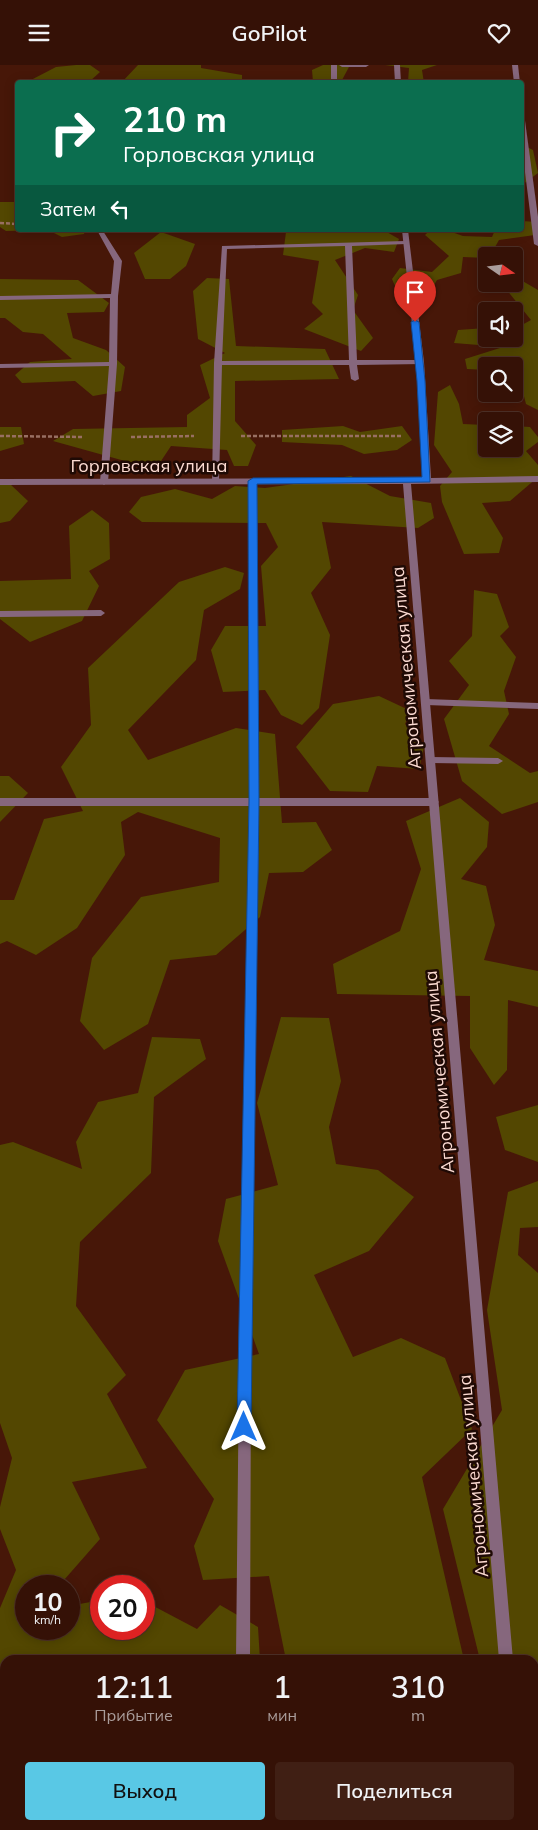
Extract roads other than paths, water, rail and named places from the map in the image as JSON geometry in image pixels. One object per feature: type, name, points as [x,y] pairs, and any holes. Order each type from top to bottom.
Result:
[{"type":"street","points":[[334,65],[334,80]]},
{"type":"street","points":[[342,65],[366,65]]},
{"type":"street","points":[[397,65],[398,80]]},
{"type":"street","points":[[515,65],[517,80]]},
{"type":"street","points":[[524,136],[538,244]]},
{"type":"street","points":[[100,232],[118,261],[114,296],[113,364],[104,482]]},
{"type":"street","points":[[405,232],[420,362],[427,480]]},
{"type":"street","points":[[215,481],[218,363],[224,247],[405,243]]},
{"type":"street","points":[[348,244],[355,379]]},
{"type":"street","points":[[0,298],[114,296]]},
{"type":"street","points":[[218,363],[420,362]]},
{"type":"street","points":[[0,366],[113,364]]},
{"type":"street","name":"Горловская улица","points":[[0,482],[538,479]]},
{"type":"street","points":[[242,1655],[254,801],[253,481]]},
{"type":"street","name":"Агрономическая улица","points":[[408,481],[506,1655]]},
{"type":"street","points":[[0,614],[101,613]]},
{"type":"street","points":[[426,702],[538,706]]},
{"type":"street","points":[[431,760],[498,761]]},
{"type":"street","points":[[0,802],[434,802]]}]
